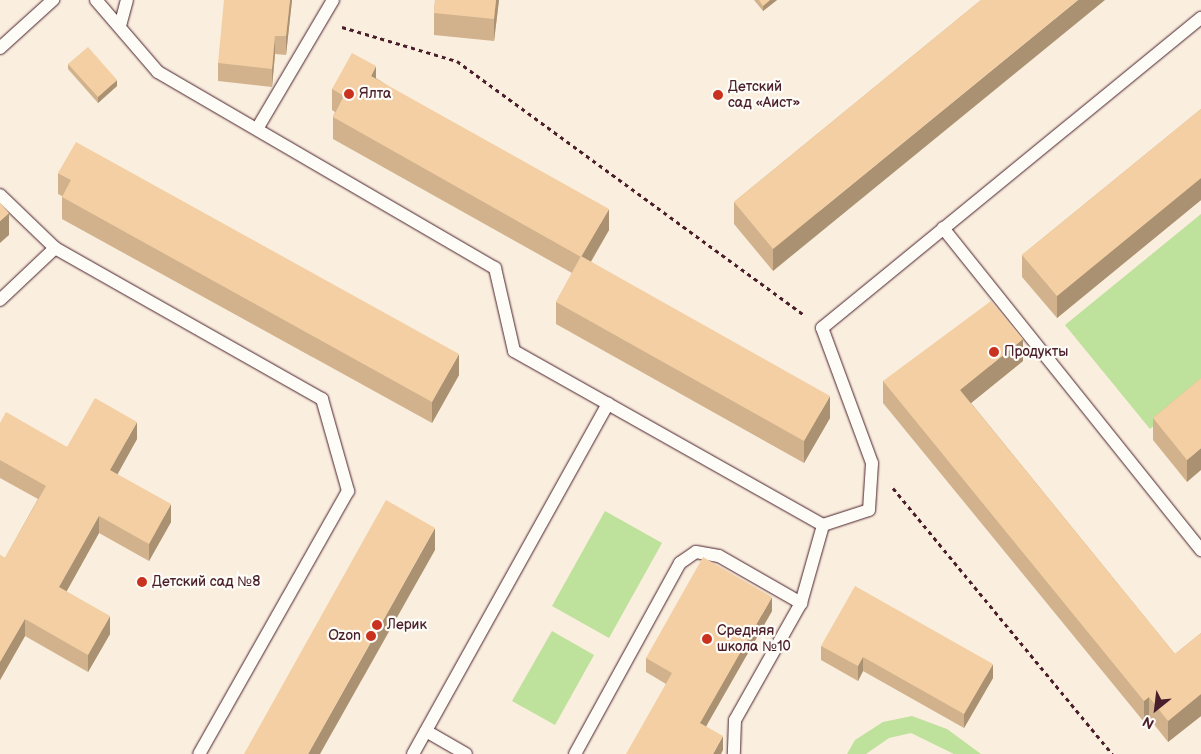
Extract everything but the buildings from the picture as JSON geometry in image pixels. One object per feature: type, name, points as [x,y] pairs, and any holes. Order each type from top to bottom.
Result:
[{"type":"lane","points":[[0,48],[53,0]]},
{"type":"lane","points":[[96,0],[158,72],[495,268],[514,351],[822,525],[869,510],[872,463],[822,328],[1201,18]]},
{"type":"lane","points":[[120,26],[127,0]]},
{"type":"lane","points":[[257,129],[333,0]]},
{"type":"lane","points":[[0,195],[55,248],[322,399],[348,491],[199,754]]},
{"type":"lane","points":[[944,228],[1201,550]]},
{"type":"lane","points":[[0,300],[55,248]]},
{"type":"lane","points":[[413,754],[608,404]]},
{"type":"lane","points":[[734,754],[735,720],[801,603],[822,525]]},
{"type":"lane","points":[[575,754],[680,563],[696,552],[719,556],[801,603]]},
{"type":"lane","points":[[426,731],[466,754]]},
{"type":"path","points":[[321,21],[457,60],[822,328]]},
{"type":"path","points":[[872,463],[1112,754]]},
{"type":"green space","points":[[1201,214],[1201,387],[1150,429],[1065,325]]},
{"type":"green space","points":[[605,511],[662,543],[609,638],[552,606]]},
{"type":"green space","points":[[552,631],[594,655],[555,725],[512,701]]},
{"type":"green space","points":[[912,716],[947,729],[981,754],[954,754],[911,733],[889,738],[866,754],[847,754],[855,740],[883,722]]},
{"type":"place","name":"Ялта","points":[[349,94]]},
{"type":"place","name":"Детский сад «Аист»","points":[[718,95]]},
{"type":"place","name":"Продукты","points":[[994,352]]},
{"type":"place","name":"Детский сад №8","points":[[142,582]]},
{"type":"place","name":"Лерик","points":[[377,625]]},
{"type":"place","name":"Ozon","points":[[371,636]]},
{"type":"place","name":"Средняя школа №10","points":[[707,639]]}]
